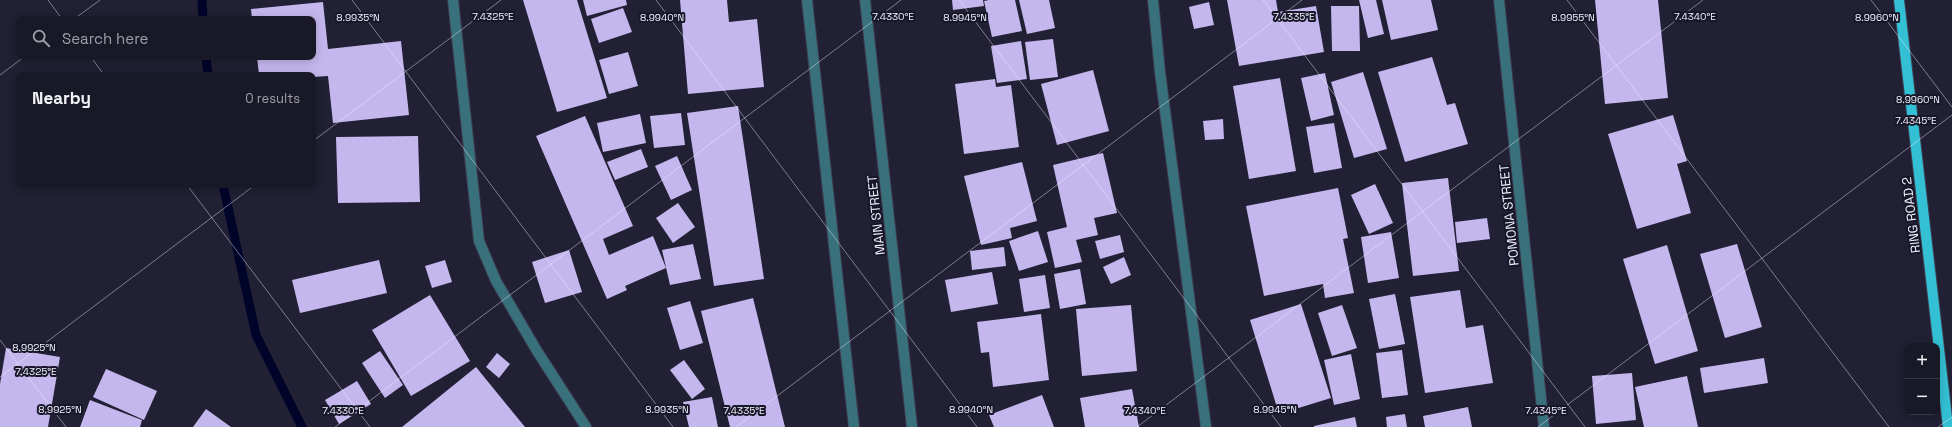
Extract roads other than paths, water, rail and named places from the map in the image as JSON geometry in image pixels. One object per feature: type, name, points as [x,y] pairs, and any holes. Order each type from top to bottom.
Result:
[{"type":"main road","name":"RING ROAD 2","points":[[1899,0],[1948,427]]},
{"type":"street","points":[[453,0],[480,241],[496,281],[529,338],[586,427]]},
{"type":"street","points":[[807,0],[854,427]]},
{"type":"street","name":"MAIN STREET","points":[[865,0],[912,427]]},
{"type":"street","points":[[1153,0],[1160,72],[1206,427]]},
{"type":"street","name":"POMONA STREET","points":[[1499,0],[1544,427]]},
{"type":"waterway","points":[[202,0],[203,16]]},
{"type":"waterway","points":[[206,60],[208,72]]},
{"type":"waterway","points":[[224,188],[256,335],[302,427]]}]
